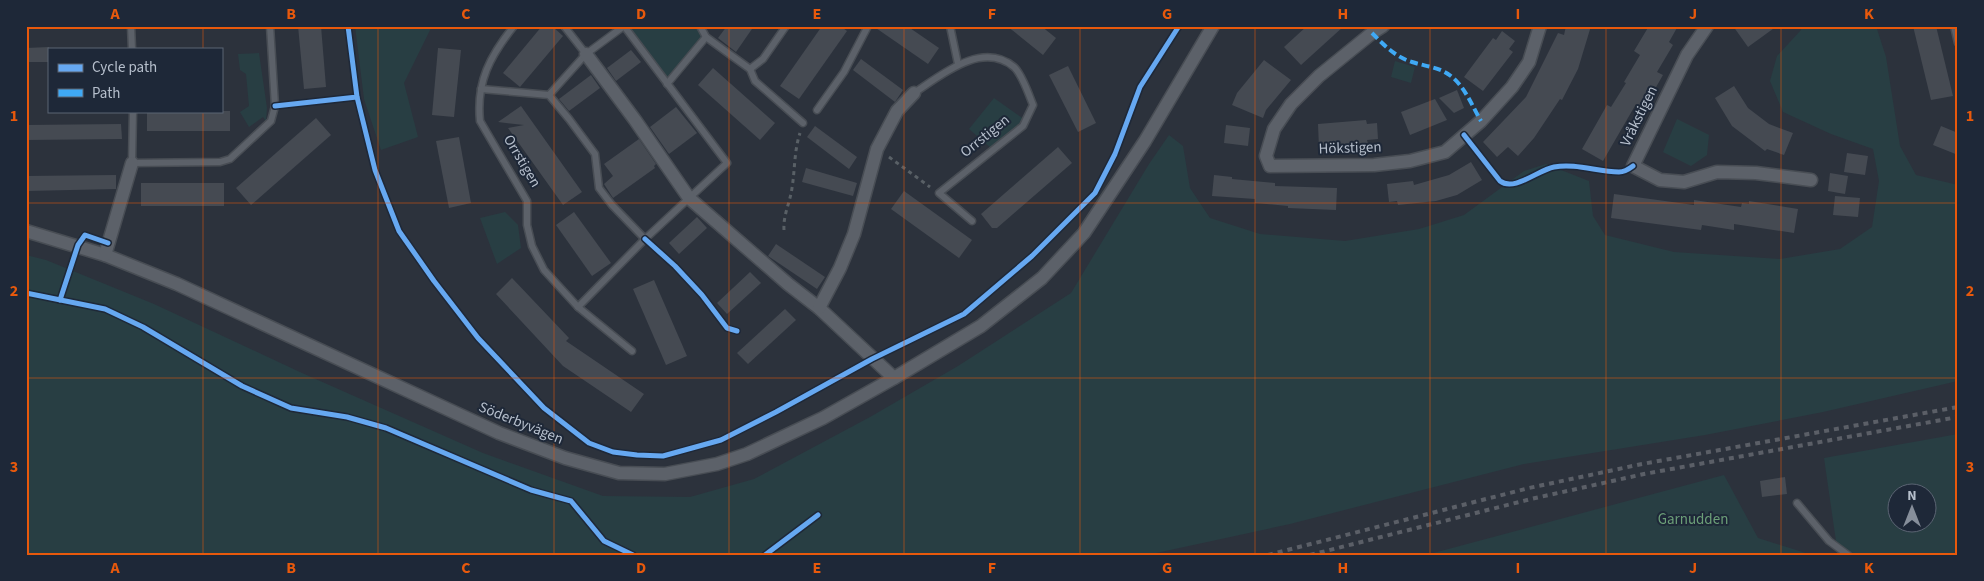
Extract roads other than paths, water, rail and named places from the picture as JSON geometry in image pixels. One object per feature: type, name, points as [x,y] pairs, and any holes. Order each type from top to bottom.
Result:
[{"type":"street","name":"Hökstigen","points":[[1374,28],[1319,76],[1292,104],[1274,129],[1266,156],[1270,166],[1374,164],[1410,161],[1445,152],[1481,121],[1512,87],[1529,62],[1540,26]]},
{"type":"street","name":"Vråkstigen","points":[[1707,26],[1687,55],[1633,166],[1660,180],[1684,182],[1717,172],[1756,173],[1811,180]]},
{"type":"street","name":"Söderbyvägen","points":[[26,231],[105,255],[177,284],[499,433],[596,468],[620,473],[665,474],[717,464],[747,454],[823,418],[981,326],[1042,278],[1084,233],[1145,141],[1210,27]]},
{"type":"street","points":[[586,54],[689,198],[782,279],[819,308],[894,378]]},
{"type":"street","name":"Orrstigen","points":[[819,308],[840,268],[854,234],[877,149],[897,111],[914,93]]},
{"type":"street","points":[[105,255],[132,163]]},
{"type":"lane","points":[[131,26],[132,48]]},
{"type":"lane","points":[[133,112],[132,163],[220,162],[230,160],[271,122],[275,106],[270,26]]},
{"type":"lane","name":"Orrstigen","points":[[514,26],[500,43],[488,64],[478,107],[480,122],[527,201],[527,225],[532,246],[544,270],[578,307],[632,350]]},
{"type":"lane","points":[[564,26],[586,54]]},
{"type":"lane","points":[[549,95],[586,54],[624,26],[727,163],[645,240],[578,307]]},
{"type":"lane","points":[[700,26],[706,38],[750,69],[755,81],[803,122]]},
{"type":"lane","points":[[750,69],[762,59],[786,26]]},
{"type":"lane","points":[[817,110],[844,72],[868,26]]},
{"type":"lane","points":[[950,26],[958,64]]},
{"type":"lane","points":[[1954,26],[1958,43]]},
{"type":"lane","points":[[668,84],[706,38]]},
{"type":"lane","name":"Orrstigen","points":[[914,93],[958,64],[993,57],[1014,68],[1028,91],[1033,105],[1023,126],[939,194],[972,221]]},
{"type":"lane","points":[[481,89],[549,95],[594,154],[600,188],[612,205],[645,240]]},
{"type":"lane","points":[[1797,503],[1829,541],[1848,555]]},
{"type":"railway","points":[[1268,555],[1529,488],[1642,464],[1958,407]]},
{"type":"railway","points":[[1310,555],[1531,499],[1644,474],[1958,417]]},
{"type":"park label","name":"Garnudden","points":[[1693,519]]}]
